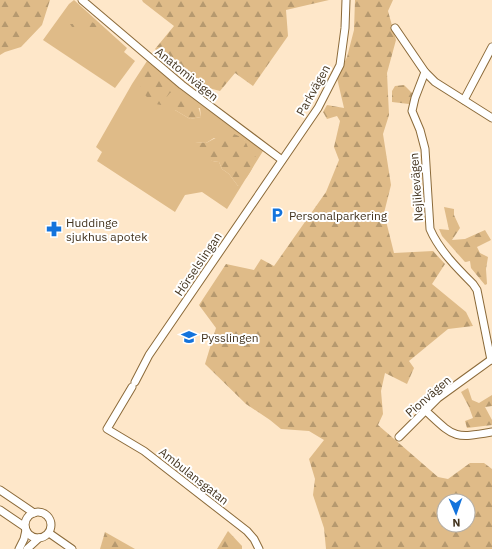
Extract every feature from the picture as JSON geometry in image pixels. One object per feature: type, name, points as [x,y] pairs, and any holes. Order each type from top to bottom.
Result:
[{"type":"street","name":"Anatomivägen","points":[[82,0],[182,85],[282,160]]},
{"type":"street","name":"Parkvägen","points":[[282,160],[318,108],[340,65],[345,28],[346,0]]},
{"type":"street","points":[[395,28],[425,72],[436,82],[492,118]]},
{"type":"street","points":[[464,100],[492,47]]},
{"type":"street","name":"Nejlikevägen","points":[[425,72],[415,98],[412,111],[426,148],[430,229],[434,239],[477,290],[492,359]]},
{"type":"street","name":"Hörselslingan","points":[[107,429],[149,355],[282,160]]},
{"type":"street","name":"Pionvägen","points":[[399,437],[438,398],[492,359]]},
{"type":"street","points":[[426,411],[445,429],[454,435],[468,436],[492,432]]},
{"type":"street","name":"Ambulansgatan","points":[[107,429],[144,451],[247,531],[254,539],[259,549]]},
{"type":"street","points":[[0,490],[34,513]]},
{"type":"street","points":[[0,510],[26,528],[31,536],[39,538]]},
{"type":"street","points":[[19,549],[24,539],[28,517],[37,512],[45,514],[50,519],[52,526],[49,533],[39,538],[27,549]]},
{"type":"street","points":[[49,533],[72,549]]},
{"type":"green space","points":[[0,0],[50,0],[42,25],[21,47],[0,55]]},
{"type":"green space","points":[[74,0],[127,48],[124,52],[135,61],[115,88],[43,40],[69,4]]},
{"type":"green space","points":[[142,0],[329,0],[286,10],[288,36],[253,86],[235,73],[220,91],[197,85],[155,49],[174,26]]},
{"type":"green space","points":[[355,0],[393,0],[388,11],[396,40],[387,73],[389,115],[383,134],[391,185],[384,213],[394,253],[433,251],[445,264],[432,284],[466,312],[473,326],[448,329],[409,361],[414,368],[407,384],[385,373],[381,391],[383,414],[378,425],[438,477],[448,479],[470,463],[484,463],[492,469],[492,549],[326,549],[324,528],[313,495],[315,479],[309,459],[324,440],[309,431],[281,429],[246,404],[205,364],[216,328],[199,305],[226,264],[254,270],[261,259],[274,266],[326,192],[339,160],[334,147],[340,121],[337,116],[327,119],[323,112],[327,105],[344,108],[337,78],[347,57],[354,30]]},
{"type":"green space","points":[[83,18],[98,25],[99,33],[88,33],[82,28],[74,30],[70,24],[77,24]]},
{"type":"green space","points":[[147,61],[179,88],[263,151],[227,209],[202,192],[185,195],[175,212],[97,161],[102,152],[96,147]],"holes":[[[200,108],[201,117],[190,119],[175,110]],[[214,138],[244,140],[249,153],[238,186],[229,174],[222,169],[219,162],[215,162],[208,158],[195,142],[206,143]]]},
{"type":"green space","points":[[150,65],[155,68],[166,82],[176,85],[176,90],[170,93],[165,99],[166,105],[158,105],[154,103],[144,94],[140,86],[141,77]]},
{"type":"green space","points":[[404,85],[413,94],[409,104],[392,102],[392,91],[395,86]]},
{"type":"green space","points":[[184,97],[196,104],[201,117],[190,119],[175,110],[178,101]]},
{"type":"green space","points":[[227,132],[243,139],[249,151],[256,157],[250,173],[238,186],[229,174],[222,169],[219,162],[201,160],[193,147],[195,142],[206,143]]},
{"type":"green space","points":[[444,207],[454,209],[454,215],[460,228],[452,240],[465,239],[485,230],[491,240],[477,247],[480,253],[488,257],[486,269],[487,284],[485,285],[471,268],[470,261],[465,262],[442,236],[439,229],[449,230]]},
{"type":"green space","points":[[468,388],[472,400],[479,403],[492,395],[492,406],[485,407],[492,420],[492,425],[467,428],[465,421],[473,418],[461,392]]},
{"type":"green space","points":[[228,531],[242,546],[242,549],[217,549]]},
{"type":"green space","points":[[105,532],[135,549],[100,549]]},
{"type":"place","name":"Personalparkering","points":[[277,215]]},
{"type":"place","name":"Huddinge sjukhus apotek","points":[[54,229]]},
{"type":"place","name":"Pysslingen","points":[[189,337]]}]
